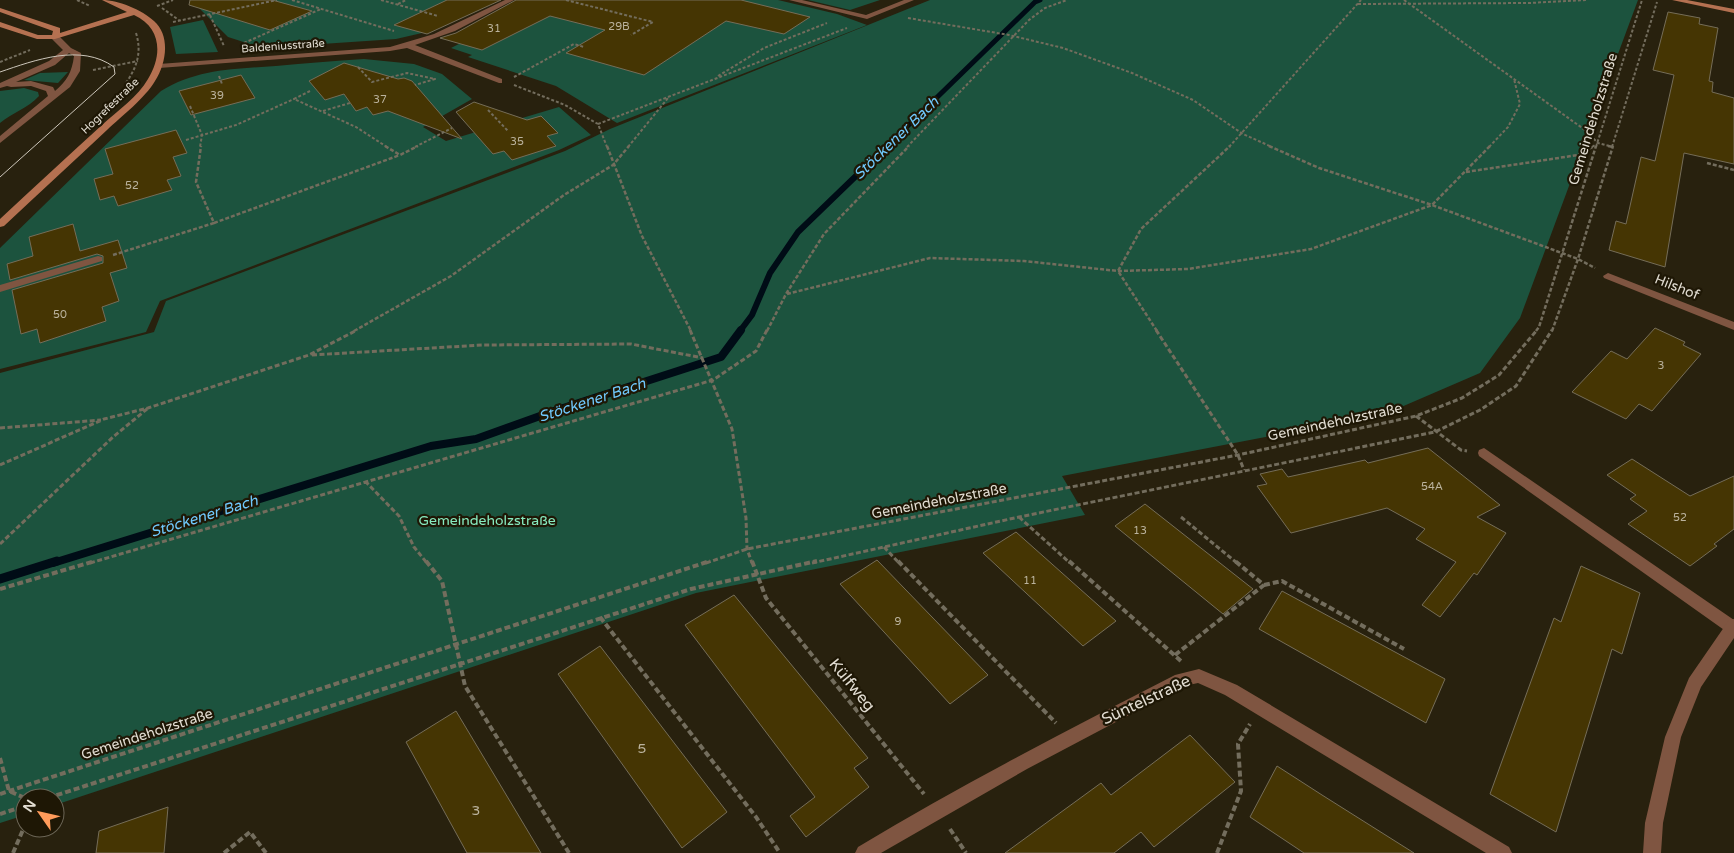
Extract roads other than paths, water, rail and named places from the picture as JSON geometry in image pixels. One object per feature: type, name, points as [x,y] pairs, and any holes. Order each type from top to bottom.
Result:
[{"type":"street","name":"Hogrefestraße","points":[[0,224],[128,106],[151,82],[159,66],[161,40],[155,26],[135,12],[106,0]]},
{"type":"street","name":"Baldeniusstraße","points":[[159,66],[410,46],[426,41],[510,0]]},
{"type":"street","points":[[794,0],[867,17],[910,0]]},
{"type":"street","points":[[1676,0],[1734,11]]},
{"type":"street","points":[[0,10],[57,30],[56,37]]},
{"type":"street","points":[[0,24],[37,37],[56,37],[135,12]]},
{"type":"street","points":[[0,140],[53,97],[66,85],[76,71],[78,55],[68,50],[56,37]]},
{"type":"street","name":"Baldeniusstraße","points":[[410,46],[502,82]]},
{"type":"street","points":[[0,86],[52,63],[68,50]]},
{"type":"street","points":[[0,86],[41,85],[50,89],[53,97]]},
{"type":"street","points":[[0,289],[98,259]]},
{"type":"street","name":"Hilshof","points":[[1608,276],[1734,326]]},
{"type":"street","points":[[1484,453],[1733,626],[1695,683],[1673,737],[1654,823],[1652,853]]},
{"type":"street","name":"Süntelstraße","points":[[864,853],[936,809],[1181,680],[1198,676],[1232,690],[1503,853]]},
{"type":"waterway","name":"Stöckener Bach","points":[[886,147],[1035,2],[1040,0]]},
{"type":"waterway","name":"Stöckener Bach","points":[[740,331],[752,315],[770,273],[798,232],[887,146]]},
{"type":"waterway","name":"Stöckener Bach","points":[[53,563],[431,446],[476,439],[554,411],[721,357],[741,330]]},
{"type":"waterway","name":"Stöckener Bach","points":[[0,579],[57,561]]},
{"type":"tram line","points":[[0,72],[43,59],[73,55],[101,60],[114,67],[115,74],[0,177]]},
{"type":"park label","name":"Gemeindeholzstraße","points":[[487,520]]}]
